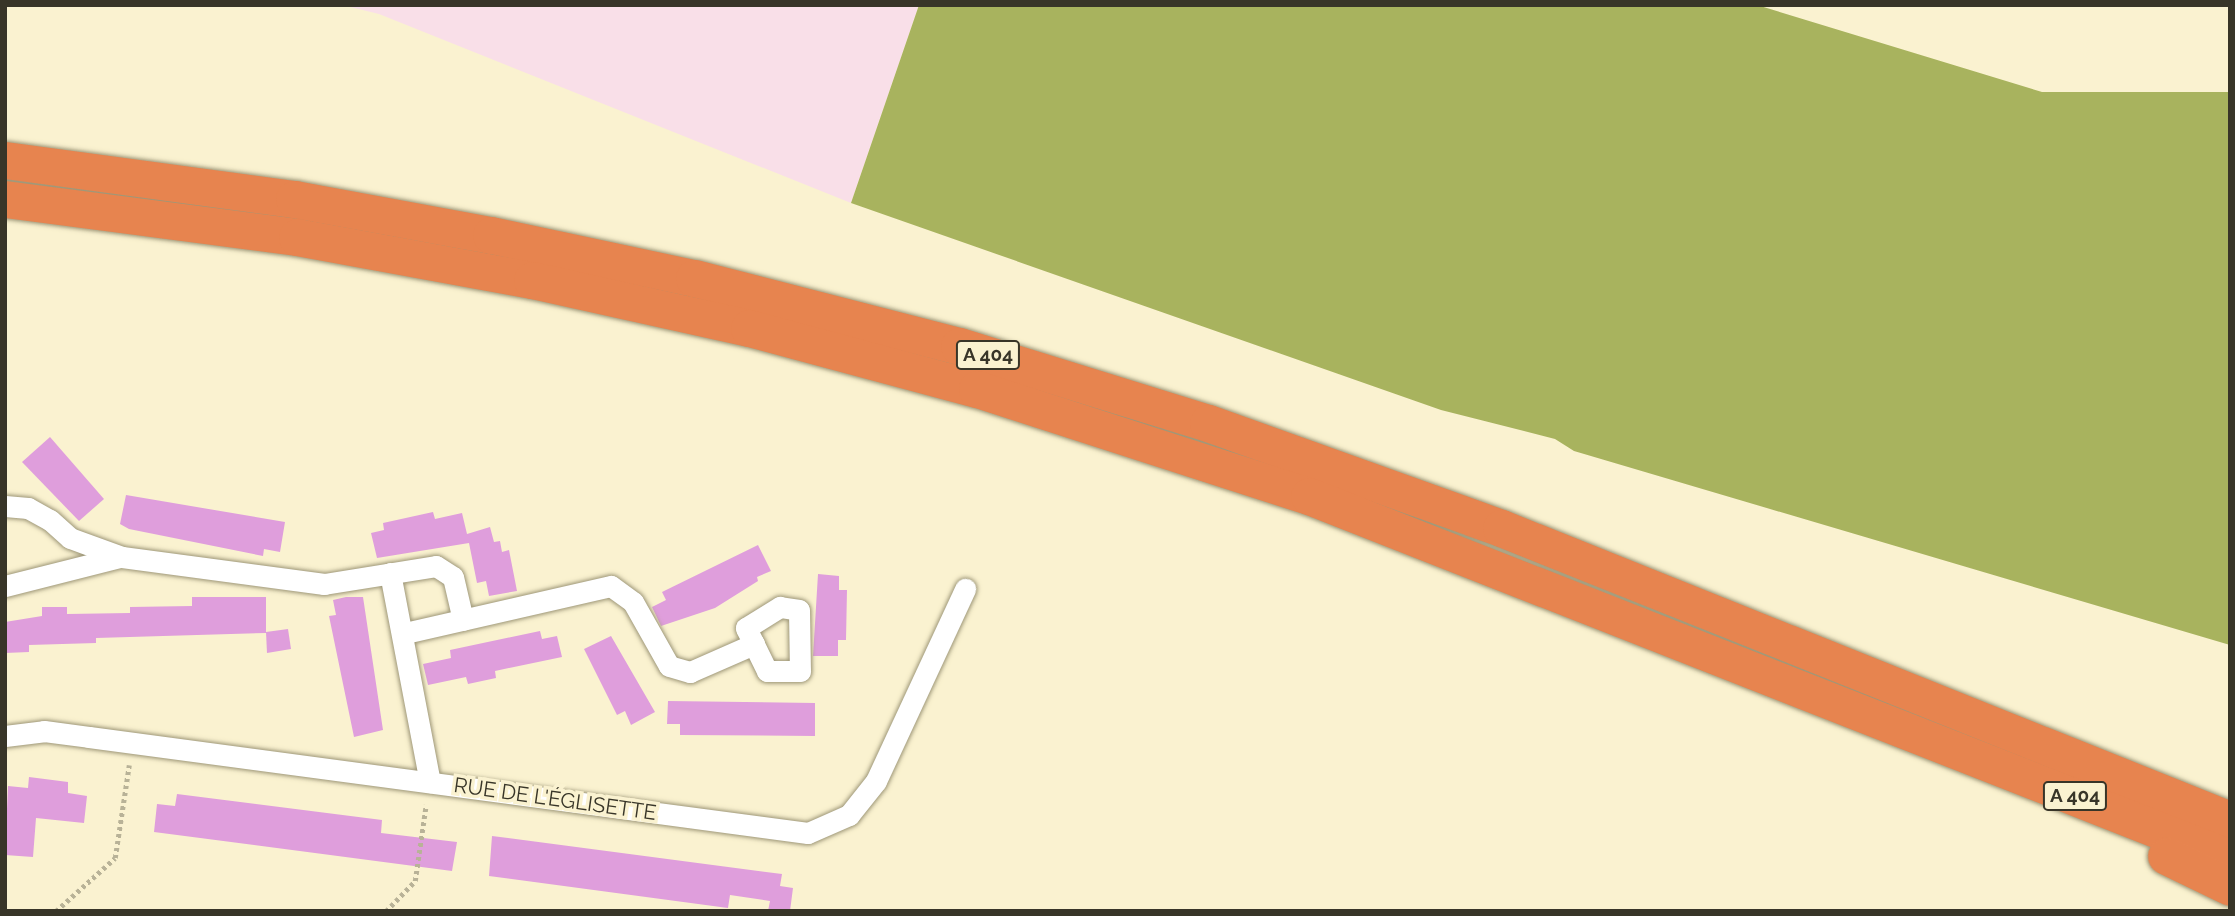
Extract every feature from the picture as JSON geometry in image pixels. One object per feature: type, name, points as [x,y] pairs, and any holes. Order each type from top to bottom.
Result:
[{"type":"highway","name":"A 404","points":[[5,160],[294,199],[491,234],[694,278],[947,343],[1317,461],[1501,528],[2230,820]]},
{"type":"highway","name":"A 404","points":[[5,198],[297,237],[520,277],[749,328],[965,386],[1310,496],[2230,858]]},
{"type":"highway","points":[[1931,698],[2230,799]]},
{"type":"highway","points":[[1920,735],[2230,887]]},
{"type":"street","points":[[5,506],[28,508],[50,520],[70,538],[122,557],[324,584],[436,566],[453,577],[463,621]]},
{"type":"street","points":[[5,586],[122,557]]},
{"type":"street","points":[[390,573],[405,633],[430,782]]},
{"type":"street","points":[[405,633],[611,586],[633,603],[669,666],[690,672],[754,644]]},
{"type":"street","name":"RUE DE L'ÉGLISETTE","points":[[5,736],[44,731],[808,833],[828,828],[849,815],[876,781],[965,589]]},
{"type":"path","points":[[56,911],[115,858],[132,743]]},
{"type":"path","points":[[386,911],[415,881],[430,782]]},
{"type":"shaded area","points":[[342,5],[919,5],[851,203],[379,14]]},
{"type":"green space","points":[[919,5],[1757,5],[2042,92],[2230,92],[2230,645],[1574,451],[1555,439],[1441,410],[851,203]]},
{"type":"building","points":[[50,437],[104,499],[79,521],[22,462]]},
{"type":"building","points":[[126,495],[285,522],[280,552],[264,549],[263,556],[129,529],[120,524]]},
{"type":"building","points":[[433,512],[435,519],[462,513],[467,534],[490,527],[494,542],[500,541],[502,552],[509,550],[517,591],[489,596],[486,581],[477,583],[469,543],[377,558],[371,533],[384,530],[383,523]]},
{"type":"building","points":[[758,545],[771,571],[757,577],[758,581],[715,608],[661,626],[652,607],[666,600],[662,592]]},
{"type":"building","points":[[818,574],[839,576],[839,590],[847,590],[846,640],[838,640],[838,656],[813,656]]},
{"type":"building","points":[[192,597],[266,597],[266,633],[96,638],[96,643],[29,645],[29,652],[5,653],[5,622],[42,616],[42,607],[67,607],[67,614],[130,613],[130,607],[192,606]]},
{"type":"building","points":[[363,597],[383,730],[354,737],[329,616],[336,615],[333,600]]},
{"type":"building","points":[[288,629],[291,649],[267,653],[266,632]]},
{"type":"building","points":[[540,631],[542,639],[557,636],[562,657],[495,671],[496,678],[468,684],[466,677],[428,685],[423,664],[451,658],[450,650]]},
{"type":"building","points":[[611,636],[655,712],[631,725],[625,711],[617,715],[584,649]]},
{"type":"building","points":[[668,701],[815,703],[815,736],[680,735],[680,724],[667,724]]},
{"type":"building","points":[[29,777],[68,782],[68,793],[87,796],[84,823],[36,818],[33,857],[5,855],[8,786],[28,788]]},
{"type":"building","points":[[177,794],[382,820],[381,833],[457,842],[452,871],[154,832],[157,804],[175,806]]},
{"type":"building","points":[[492,836],[782,874],[780,886],[793,888],[790,911],[768,911],[770,901],[730,895],[728,908],[489,876]]}]
